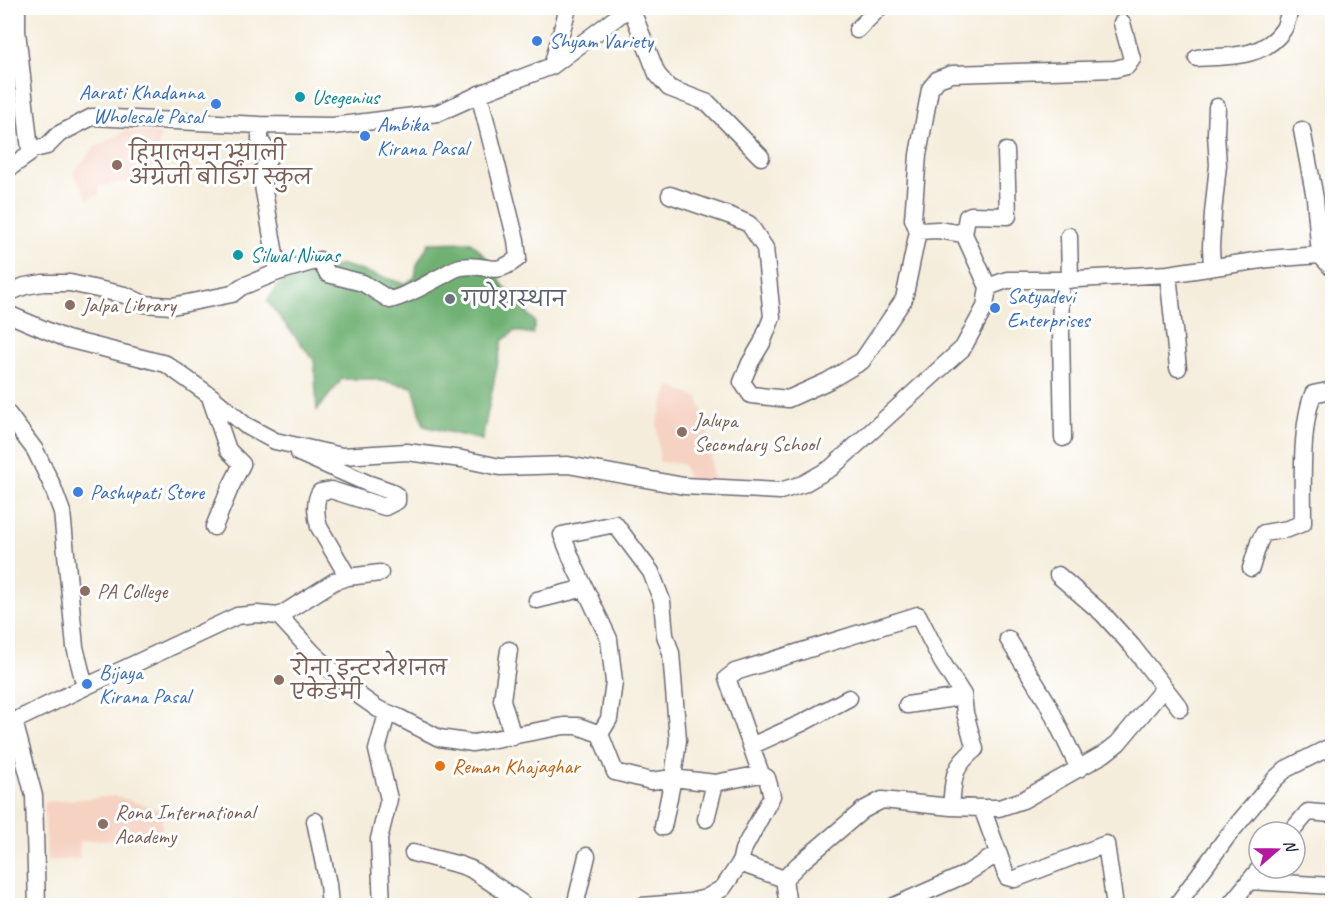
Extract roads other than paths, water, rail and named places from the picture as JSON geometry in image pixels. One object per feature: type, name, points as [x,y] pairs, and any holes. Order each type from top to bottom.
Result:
[{"type":"street","points":[[8,169],[29,154],[30,150],[12,32],[17,8]]},
{"type":"street","points":[[552,66],[568,8]]},
{"type":"street","points":[[30,150],[47,146],[59,134],[92,117],[333,126],[438,113],[479,94],[552,66],[630,8],[657,74],[669,88],[708,103],[761,157]]},
{"type":"street","points":[[857,30],[879,8]]},
{"type":"street","points":[[1197,58],[1251,54],[1266,46],[1284,29],[1291,8]]},
{"type":"street","points":[[670,195],[749,224],[765,248],[772,317],[762,343],[742,382],[751,395],[788,399],[828,381],[862,361],[904,299],[918,231],[913,219],[918,155],[930,89],[938,79],[952,74],[1115,69],[1127,66],[1132,59],[1122,24]]},
{"type":"street","points":[[8,293],[25,286],[43,283],[70,283],[125,295],[144,304],[172,306],[232,294],[241,287],[278,272],[319,260],[328,274],[363,283],[390,300],[405,296],[459,267],[480,266],[495,271],[507,267],[518,258],[516,240],[479,94]]},
{"type":"street","points":[[1212,267],[1211,236],[1218,165],[1217,107]]},
{"type":"street","points":[[260,125],[260,140],[270,156],[261,174],[267,198],[278,272]]},
{"type":"street","points":[[1302,130],[1315,198],[1320,255],[1332,268]]},
{"type":"street","points":[[274,441],[342,456],[407,452],[500,466],[568,465],[684,486],[780,491],[803,484],[831,468],[963,348],[985,307],[988,287],[964,234],[967,217],[971,215],[1008,216],[1006,151]]},
{"type":"street","points":[[918,231],[938,230],[964,234]]},
{"type":"street","points":[[1064,438],[1065,280],[1069,236]]},
{"type":"street","points":[[988,287],[1007,280],[1065,280],[1168,274],[1268,259],[1320,255]]},
{"type":"street","points":[[1168,274],[1179,368]]},
{"type":"street","points":[[8,314],[67,339],[166,364],[212,397],[245,425],[323,465],[390,491],[397,496],[398,501],[385,507],[331,490],[320,492],[316,498],[319,527],[348,577]]},
{"type":"street","points":[[1251,568],[1264,533],[1288,529],[1303,523],[1308,405],[1313,394],[1332,390]]},
{"type":"street","points":[[212,397],[214,413],[228,450],[242,464],[214,527]]},
{"type":"street","points":[[8,414],[35,450],[62,512],[75,646],[85,687]]},
{"type":"street","points":[[600,734],[609,719],[614,682],[609,639],[562,535],[615,524],[651,572],[662,601],[665,635],[672,662],[678,740],[674,778],[663,827]]},
{"type":"street","points":[[37,906],[34,796],[11,723],[237,616],[257,614],[279,616],[335,581],[380,573]]},
{"type":"street","points":[[1058,575],[1103,614],[1132,646],[1180,708]]},
{"type":"street","points":[[537,600],[585,588]]},
{"type":"street","points":[[760,774],[727,678],[735,672],[918,615],[942,662],[963,695],[975,749],[955,769],[951,807]]},
{"type":"street","points":[[279,616],[313,653],[360,697],[387,714],[398,717],[439,738],[473,743],[564,726],[578,726],[600,734],[615,772],[651,781],[674,778],[715,783],[760,774],[767,778],[772,796],[742,850],[740,863],[723,888],[706,898],[690,902],[642,906]]},
{"type":"street","points":[[1008,639],[1047,702],[1079,769]]},
{"type":"street","points":[[509,650],[502,700],[513,737]]},
{"type":"street","points":[[784,879],[863,810],[882,800],[951,807],[999,808],[1023,800],[1104,754],[1118,743],[1164,688]]},
{"type":"street","points":[[907,705],[963,695]]},
{"type":"street","points":[[751,746],[849,698]]},
{"type":"street","points":[[382,906],[379,839],[389,799],[377,750],[387,714]]},
{"type":"street","points":[[1176,906],[1226,838],[1275,779],[1286,769],[1332,746]]},
{"type":"street","points":[[706,819],[715,783]]},
{"type":"street","points":[[982,808],[1007,877],[1015,879],[1106,844],[1115,906]]},
{"type":"street","points":[[1301,820],[1308,812],[1332,814]]},
{"type":"street","points":[[315,820],[330,906]]},
{"type":"street","points":[[413,853],[471,869],[526,906]]},
{"type":"street","points":[[894,906],[964,875],[997,854]]},
{"type":"street","points":[[575,906],[587,856]]},
{"type":"street","points":[[740,863],[784,879]]},
{"type":"street","points":[[784,879],[788,906]]},
{"type":"street","points":[[1229,906],[1249,881],[1332,886]]},
{"type":"place","name":"Shyam Variety","points":[[537,41]]},
{"type":"place","name":"Usegenius","points":[[300,97]]},
{"type":"place","name":"Aarati Khadanna Wholesale Pasal","points":[[216,104]]},
{"type":"place","name":"Ambika Kirana Pasal","points":[[365,136]]},
{"type":"place","name":"हिमालयन भ्याली अंग्रेजी बोर्डिंग स्कुल","points":[[117,165]]},
{"type":"place","name":"Silwal Niwas","points":[[238,255]]},
{"type":"place","name":"गणेशस्थान","points":[[450,299]]},
{"type":"place","name":"Jalpa Library","points":[[70,305]]},
{"type":"place","name":"Satyadevi Enterprises","points":[[995,308]]},
{"type":"place","name":"Jalupa Secondary School","points":[[682,432]]},
{"type":"place","name":"Pashupati Store","points":[[78,492]]},
{"type":"place","name":"PA College","points":[[85,591]]},
{"type":"place","name":"रोना इन्टरनेशनल एकेडेमी","points":[[279,680]]},
{"type":"place","name":"Bijaya Kirana Pasal","points":[[87,684]]},
{"type":"place","name":"Reman Khajaghar","points":[[440,766]]},
{"type":"place","name":"Rona International Academy","points":[[103,824]]}]
